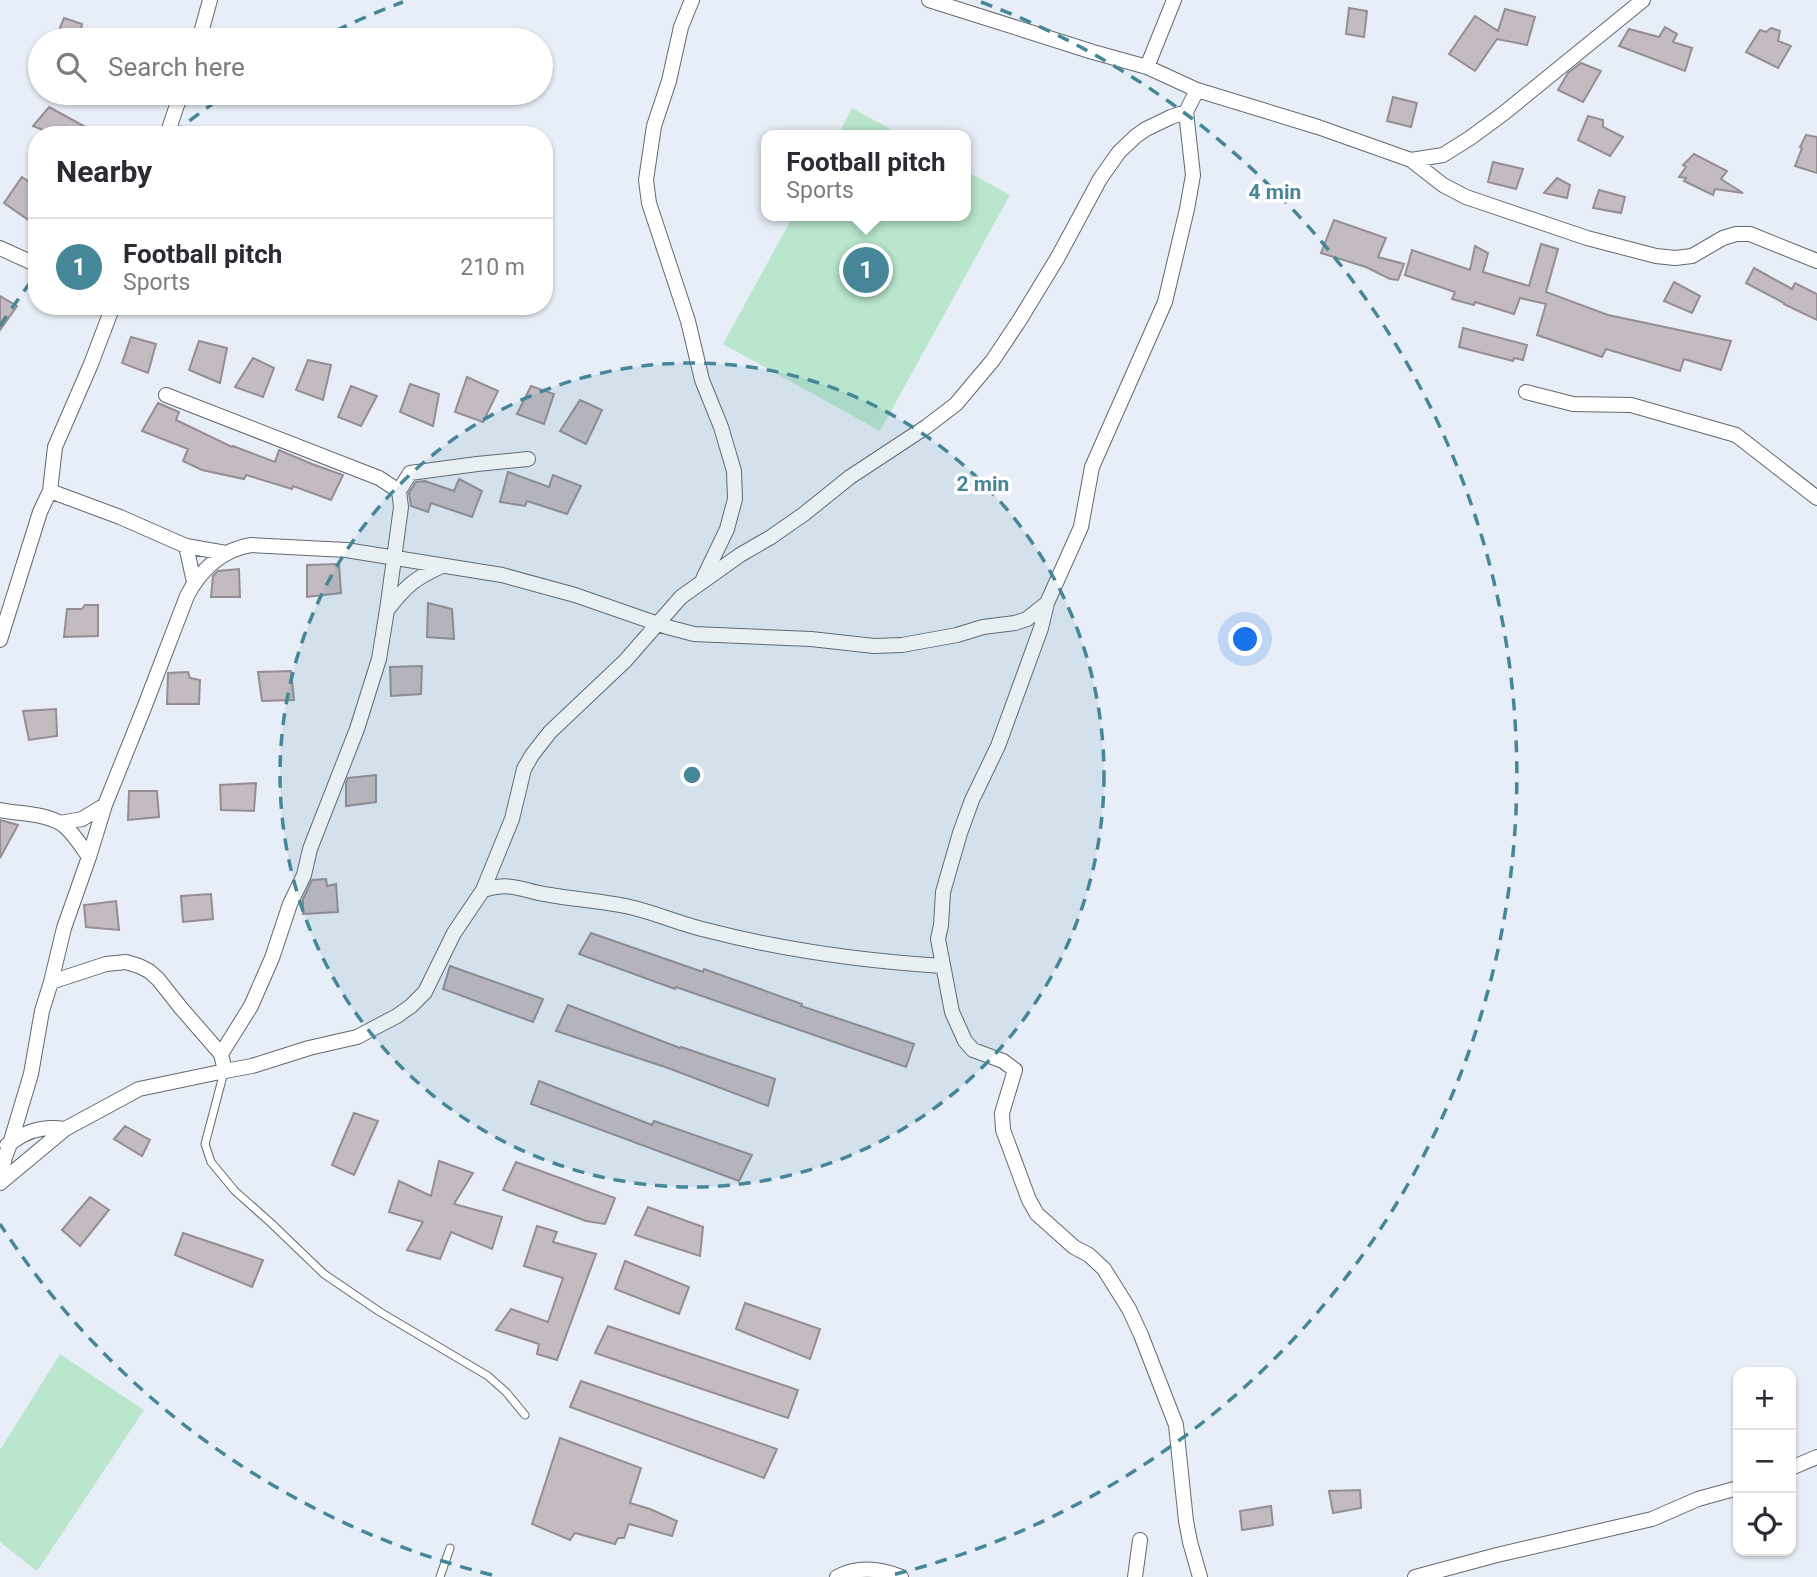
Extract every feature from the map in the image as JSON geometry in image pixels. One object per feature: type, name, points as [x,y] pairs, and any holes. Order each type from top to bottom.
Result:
[{"type":"street","points":[[202,28],[210,0]]},
{"type":"street","points":[[692,0],[681,27],[669,81],[654,126],[646,180],[649,202],[688,321],[702,380],[721,427],[734,471],[736,495],[727,530],[702,581]]},
{"type":"street","points":[[929,0],[1147,67],[1197,90],[1318,127],[1411,160],[1443,185],[1466,197],[1587,238],[1656,256],[1675,258],[1692,256],[1723,238],[1750,234],[1817,261]]},
{"type":"street","points":[[1147,67],[1174,0]]},
{"type":"street","points":[[1411,160],[1443,155],[1470,138],[1643,0]]},
{"type":"street","points":[[1197,90],[1186,112],[1193,175],[1165,302],[1092,467],[1081,527],[1047,603],[1041,628],[998,746],[964,822],[943,892],[938,939],[953,1012],[965,1041],[973,1050],[1003,1061],[1015,1070],[1013,1084],[1002,1113],[1003,1130],[1029,1200],[1037,1214],[1055,1231],[1104,1269],[1129,1309],[1154,1366],[1177,1425],[1188,1532],[1200,1577]]},
{"type":"street","points":[[170,126],[177,105]]},
{"type":"street","points":[[0,1181],[65,1129],[139,1089],[252,1066],[309,1048],[357,1037],[411,1006],[425,992],[454,933],[482,890],[512,819],[524,769],[550,732],[625,661],[681,597],[827,498],[850,477],[956,404],[993,360],[1019,321],[1058,257],[1100,179],[1119,152],[1146,129],[1186,112]]},
{"type":"street","points":[[0,248],[28,261]]},
{"type":"street","points":[[0,640],[40,512],[50,491],[55,447],[110,315]]},
{"type":"street","points":[[1526,393],[1573,404],[1631,405],[1736,435],[1817,498]]},
{"type":"street","points":[[166,395],[379,478],[399,491]]},
{"type":"street","points":[[221,1054],[251,1006],[272,958],[290,904],[304,875],[310,849],[379,659],[395,558],[401,507],[399,491],[410,473],[528,459]]},
{"type":"street","points":[[50,491],[120,517],[186,546],[226,553]]},
{"type":"street","points":[[0,1181],[5,1145],[31,1074],[42,1012],[64,929],[105,805],[194,582],[226,553],[251,545],[346,550],[502,575],[575,595],[681,632],[811,639],[874,646],[902,645],[983,627],[1015,623],[1027,619],[1047,603]]},
{"type":"street","points":[[186,546],[194,582]]},
{"type":"street","points":[[387,610],[408,584],[443,566]]},
{"type":"street","points":[[61,823],[82,819],[105,805]]},
{"type":"street","points":[[0,810],[36,815],[61,823],[89,856]]},
{"type":"street","points":[[482,890],[499,885],[517,886],[547,895],[633,907],[705,930],[758,941],[885,962],[942,966]]},
{"type":"street","points":[[51,982],[106,964],[126,962],[149,971],[221,1054],[225,1071]]},
{"type":"street","points":[[5,1145],[20,1136],[48,1127],[65,1129]]},
{"type":"street","points":[[1796,1466],[1817,1457]]},
{"type":"street","points":[[1415,1577],[1652,1519],[1698,1499],[1733,1489]]},
{"type":"street","points":[[1135,1577],[1140,1540]]},
{"type":"street","points":[[837,1577],[855,1569],[868,1569],[901,1577]]},
{"type":"lane","points":[[225,1071],[205,1144],[211,1162],[235,1191],[324,1274],[380,1312],[488,1376],[525,1415]]},
{"type":"lane","points":[[440,1577],[450,1548]]},
{"type":"green space","points":[[852,108],[892,130],[841,130]]},
{"type":"green space","points":[[971,174],[1010,195],[880,431],[723,344],[790,221],[971,221]]},
{"type":"green space","points":[[60,1354],[144,1410],[37,1571],[0,1542],[0,1450]]},
{"type":"building","points":[[1349,8],[1367,11],[1364,37],[1346,34]]},
{"type":"building","points":[[1505,9],[1535,17],[1527,45],[1497,39],[1475,71],[1449,54],[1475,16],[1498,31]]},
{"type":"building","points":[[64,18],[82,24],[81,28],[60,28]]},
{"type":"building","points":[[1665,27],[1677,34],[1673,42],[1692,48],[1685,71],[1619,46],[1629,29],[1659,37]]},
{"type":"building","points":[[1771,28],[1780,31],[1778,41],[1791,46],[1778,68],[1746,52],[1760,30],[1766,32]]},
{"type":"building","points":[[1581,63],[1601,71],[1583,102],[1558,90],[1568,73]]},
{"type":"building","points":[[1393,97],[1417,103],[1411,127],[1387,121]]},
{"type":"building","points":[[49,107],[84,126],[33,126]]},
{"type":"building","points":[[1588,116],[1603,120],[1603,127],[1623,137],[1610,156],[1578,140]]},
{"type":"building","points":[[1806,135],[1817,137],[1817,173],[1795,166]]},
{"type":"building","points":[[1694,154],[1727,171],[1721,179],[1743,193],[1715,189],[1713,195],[1684,181],[1686,178],[1679,177],[1686,167],[1683,165]]},
{"type":"building","points":[[1493,162],[1523,169],[1516,189],[1488,182]]},
{"type":"building","points":[[22,177],[28,181],[28,220],[4,203]]},
{"type":"building","points":[[1557,178],[1570,185],[1567,198],[1544,193]]},
{"type":"building","points":[[1599,190],[1625,197],[1621,213],[1593,208]]},
{"type":"building","points":[[1334,220],[1386,238],[1378,257],[1404,264],[1398,280],[1321,253]]},
{"type":"building","points":[[1541,244],[1558,249],[1546,292],[1608,315],[1731,341],[1721,370],[1684,359],[1680,371],[1606,349],[1602,357],[1537,335],[1546,304],[1520,298],[1514,314],[1475,302],[1474,305],[1452,299],[1455,292],[1405,275],[1412,250],[1470,270],[1475,246],[1488,253],[1483,272],[1529,286]]},
{"type":"building","points":[[1754,268],[1792,289],[1795,283],[1817,294],[1817,320],[1746,283]]},
{"type":"building","points":[[1674,282],[1700,296],[1692,313],[1664,301]]},
{"type":"building","points":[[0,296],[17,306],[0,330]]},
{"type":"building","points":[[1463,328],[1527,345],[1523,360],[1514,358],[1513,361],[1459,347]]},
{"type":"building","points":[[131,337],[156,344],[148,373],[122,363]]},
{"type":"building","points":[[199,341],[227,348],[220,383],[189,370]]},
{"type":"building","points":[[253,358],[274,368],[263,397],[235,387]]},
{"type":"building","points":[[308,360],[331,365],[323,400],[296,390]]},
{"type":"building","points":[[467,377],[498,391],[483,422],[455,412]]},
{"type":"building","points":[[410,384],[439,394],[433,426],[400,412]]},
{"type":"building","points":[[351,386],[377,396],[361,426],[338,417]]},
{"type":"building","points":[[531,386],[554,394],[544,424],[517,414]]},
{"type":"building","points":[[580,400],[602,410],[586,444],[560,431]]},
{"type":"building","points":[[158,403],[179,412],[176,420],[232,447],[275,462],[279,450],[343,475],[331,500],[293,486],[292,489],[246,475],[244,479],[202,470],[183,461],[188,449],[142,431]]},
{"type":"building","points":[[508,472],[549,487],[553,475],[581,486],[567,514],[527,501],[525,506],[500,502]]},
{"type":"building","points":[[459,479],[482,491],[472,517],[431,503],[428,512],[411,506],[409,493],[416,482],[425,481],[454,491]]},
{"type":"building","points":[[339,564],[341,593],[307,597],[307,565]]},
{"type":"building","points":[[239,569],[240,597],[211,597],[213,576],[218,571]]},
{"type":"building","points":[[428,603],[452,609],[454,639],[427,637]]},
{"type":"building","points":[[85,605],[98,605],[98,636],[64,637],[67,609],[82,609]]},
{"type":"building","points":[[422,666],[421,694],[391,696],[390,667]]},
{"type":"building","points":[[291,671],[294,700],[262,701],[258,672]]},
{"type":"building","points":[[188,672],[190,678],[200,680],[199,704],[167,704],[168,673]]},
{"type":"building","points":[[56,709],[57,736],[29,740],[23,711]]},
{"type":"building","points":[[376,775],[376,802],[346,806],[348,778]]},
{"type":"building","points":[[256,783],[254,811],[221,810],[220,785]]},
{"type":"building","points":[[129,791],[157,791],[159,817],[128,820]]},
{"type":"building","points":[[0,820],[18,825],[0,858]]},
{"type":"building","points":[[326,879],[327,886],[336,884],[338,912],[303,914],[303,899],[312,880]]},
{"type":"building","points":[[211,894],[213,919],[183,922],[181,896]]},
{"type":"building","points":[[116,901],[119,930],[86,927],[84,905]]},
{"type":"building","points":[[591,933],[703,972],[704,969],[802,1004],[801,1006],[914,1044],[906,1067],[579,954]]},
{"type":"building","points":[[450,966],[543,999],[533,1022],[443,989]]},
{"type":"building","points":[[568,1005],[680,1048],[775,1079],[768,1106],[668,1068],[556,1031]]},
{"type":"building","points":[[539,1081],[652,1125],[654,1121],[752,1155],[739,1181],[531,1104]]},
{"type":"building","points":[[354,1113],[378,1121],[354,1175],[332,1165]]},
{"type":"building","points":[[125,1126],[150,1140],[142,1156],[114,1139]]},
{"type":"building","points":[[439,1161],[473,1173],[454,1204],[502,1217],[492,1249],[451,1232],[440,1259],[407,1250],[423,1222],[389,1212],[399,1181],[431,1196]]},
{"type":"building","points":[[516,1162],[615,1198],[605,1224],[586,1221],[503,1190]]},
{"type":"building","points":[[90,1197],[109,1210],[80,1246],[62,1230]]},
{"type":"building","points":[[648,1207],[703,1227],[700,1256],[635,1235]]},
{"type":"building","points":[[537,1226],[557,1232],[553,1242],[596,1254],[557,1360],[537,1354],[539,1344],[496,1330],[511,1309],[548,1322],[563,1278],[524,1266]]},
{"type":"building","points":[[183,1233],[263,1260],[252,1287],[175,1255]]},
{"type":"building","points":[[625,1261],[689,1287],[679,1314],[615,1289]]},
{"type":"building","points":[[745,1303],[820,1329],[810,1359],[736,1329]]},
{"type":"building","points":[[608,1326],[798,1390],[788,1418],[595,1353]]},
{"type":"building","points":[[581,1381],[777,1449],[764,1478],[570,1407]]},
{"type":"building","points":[[560,1438],[641,1468],[630,1503],[677,1521],[672,1536],[629,1524],[624,1538],[618,1538],[615,1544],[575,1533],[570,1540],[532,1524]]},
{"type":"building","points":[[1360,1490],[1361,1508],[1333,1513],[1329,1491]]},
{"type":"building","points":[[1271,1506],[1273,1525],[1242,1530],[1240,1511]]},
{"type":"place","name":"Football pitch","points":[[866,270]]}]
